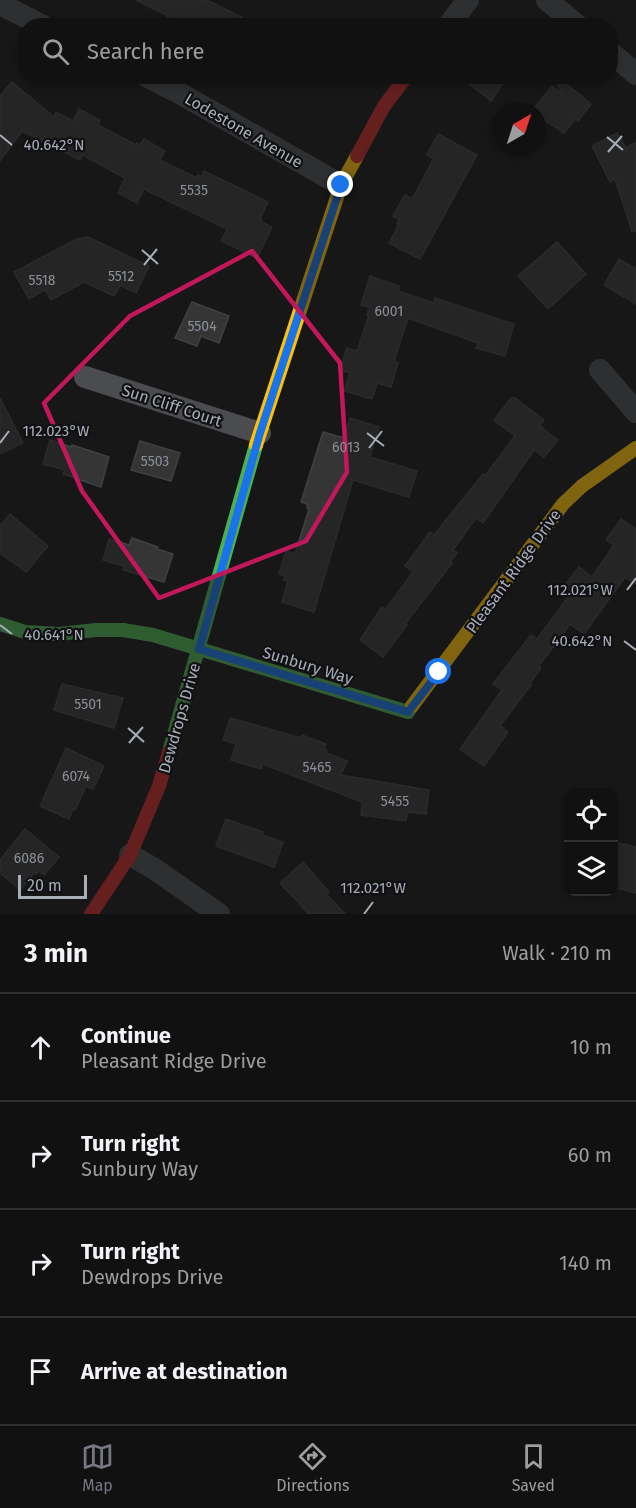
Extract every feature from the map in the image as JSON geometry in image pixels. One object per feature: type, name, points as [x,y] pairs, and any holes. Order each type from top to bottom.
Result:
[{"type":"street","points":[[454,18],[468,0]]},
{"type":"street","points":[[547,0],[568,18]]},
{"type":"street","points":[[0,4],[27,18]]},
{"type":"street","points":[[618,59],[636,74]]},
{"type":"street","name":"Lodestone Avenue","points":[[162,84],[341,185]]},
{"type":"street","name":"Dewdrops Drive","points":[[91,914],[129,855],[159,786],[260,433],[341,185],[384,106],[401,84]]},
{"type":"street","points":[[600,370],[636,412]]},
{"type":"street","name":"Sun Cliff Court","points":[[85,377],[260,433]]},
{"type":"street","name":"Pleasant Ridge Drive","points":[[408,712],[563,504],[582,486],[636,448]]},
{"type":"street","name":"Sunbury Way","points":[[0,624],[25,632],[58,634],[123,630],[153,634],[408,712]]},
{"type":"street","points":[[129,855],[153,868],[219,914]]},
{"type":"highlighted area","points":[[252,251],[340,363],[347,472],[306,541],[159,598],[82,491],[44,403],[130,316]]},
{"type":"building","points":[[136,0],[207,0],[243,18],[168,18]]},
{"type":"building","points":[[12,82],[54,117],[56,112],[73,121],[79,109],[100,120],[98,125],[136,145],[137,143],[140,145],[144,139],[165,151],[160,160],[197,178],[198,175],[201,177],[204,171],[268,202],[260,219],[261,222],[272,227],[257,258],[221,241],[227,229],[144,189],[137,203],[118,193],[125,178],[83,155],[80,160],[22,131],[0,161],[0,96]]},
{"type":"building","points":[[469,84],[503,84],[491,101]]},
{"type":"building","points":[[557,84],[567,84],[591,104],[578,121],[576,118],[564,133],[546,121],[546,102],[539,102],[552,86],[563,95]]},
{"type":"building","points":[[617,133],[626,148],[636,142],[636,231],[632,231],[615,179],[610,182],[592,146]]},
{"type":"building","points":[[438,134],[477,155],[420,259],[389,243],[399,224],[397,224],[399,220],[393,216],[405,195],[412,199],[431,164],[433,158],[427,155]]},
{"type":"building","points":[[88,237],[149,266],[136,293],[120,285],[114,296],[84,282],[51,300],[45,290],[29,299],[14,272],[77,239]]},
{"type":"building","points":[[557,242],[586,274],[548,309],[518,276]]},
{"type":"building","points":[[619,259],[636,269],[636,304],[604,285]]},
{"type":"building","points":[[370,276],[399,286],[398,291],[434,303],[435,298],[514,324],[505,356],[476,348],[478,343],[408,318],[394,361],[398,363],[391,387],[377,383],[372,399],[344,391],[350,373],[340,370],[347,348],[357,351],[369,315],[367,315],[369,307],[361,305]]},
{"type":"building","points":[[192,302],[229,316],[219,343],[201,336],[197,346],[175,338]]},
{"type":"building","points":[[0,398],[23,443],[0,454]]},
{"type":"building","points":[[511,398],[515,398],[544,420],[540,426],[558,440],[544,457],[534,450],[483,523],[476,518],[453,550],[457,553],[450,562],[452,563],[383,657],[360,640],[382,607],[385,610],[413,572],[405,566],[430,532],[434,535],[483,474],[485,476],[515,436],[494,420]]},
{"type":"building","points":[[350,418],[379,427],[370,457],[417,471],[409,497],[353,480],[314,612],[282,602],[288,581],[284,580],[285,576],[279,574],[286,551],[295,554],[309,509],[307,504],[301,502],[323,432],[344,438]]},
{"type":"building","points":[[50,440],[109,457],[101,487],[63,474],[65,470],[43,464]]},
{"type":"building","points":[[140,441],[180,453],[171,481],[131,470]]},
{"type":"building","points":[[10,514],[48,546],[26,572],[0,553],[0,526]]},
{"type":"building","points":[[621,519],[636,529],[636,584],[625,577],[584,634],[570,624],[539,666],[541,668],[529,685],[531,685],[500,726],[508,732],[484,766],[460,749],[502,690],[493,684],[531,635],[537,639],[569,596],[567,594],[570,590],[564,586],[579,567],[592,577],[614,545],[606,540]]},
{"type":"building","points":[[132,538],[173,554],[164,582],[123,570],[124,566],[103,560],[109,539],[129,545]]},
{"type":"building","points":[[62,684],[123,698],[114,728],[54,710]]},
{"type":"building","points":[[230,718],[301,738],[302,735],[326,744],[324,749],[327,750],[326,753],[347,761],[341,775],[429,790],[426,814],[408,812],[406,821],[361,815],[362,802],[263,764],[261,769],[231,760],[236,744],[223,740]]},
{"type":"building","points":[[66,748],[104,766],[93,789],[86,786],[69,819],[40,806]]},
{"type":"building","points":[[226,819],[283,842],[274,867],[216,846]]},
{"type":"building","points":[[25,829],[59,857],[44,875],[39,871],[34,873],[20,890],[0,873],[0,860]]},
{"type":"building","points":[[618,843],[636,847],[636,893],[618,888]]},
{"type":"building","points":[[303,862],[329,892],[327,895],[345,914],[309,914],[280,883]]},
{"type":"traffic: fast","points":[[169,752],[256,445]]},
{"type":"traffic: fast","points":[[0,624],[25,632],[59,634],[123,630],[153,635],[408,712],[412,706]]},
{"type":"traffic: slow","points":[[256,445],[341,185],[357,156]]},
{"type":"traffic: slow","points":[[412,706],[563,504],[582,486],[636,448]]},
{"type":"traffic: jam","points":[[357,156],[384,106],[401,84]]},
{"type":"traffic: jam","points":[[91,914],[130,855],[159,786],[169,752]]},
{"type":"route","points":[[341,185],[260,433],[199,649],[408,712],[439,672]]}]
